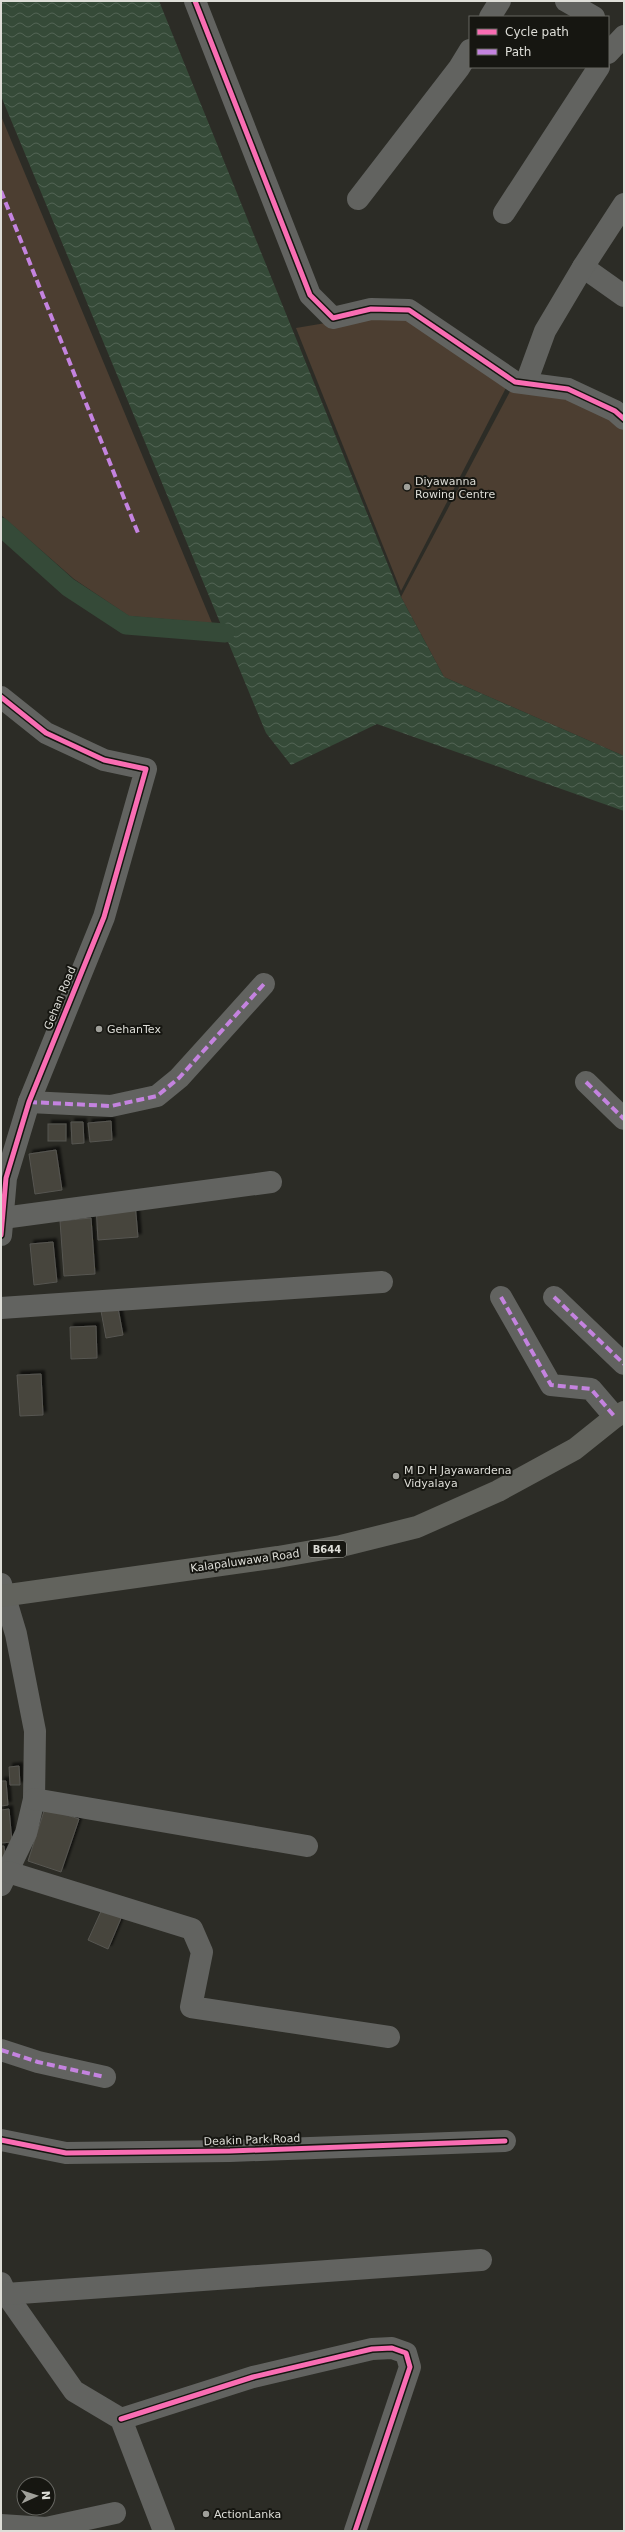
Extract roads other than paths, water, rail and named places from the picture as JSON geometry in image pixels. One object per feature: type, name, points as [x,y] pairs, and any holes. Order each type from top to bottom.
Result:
[{"type":"main road","name":"Kalapaluwawa Road","points":[[2,1592],[278,1557],[341,1546],[417,1527],[498,1490],[574,1449],[619,1414]]},
{"type":"street","points":[[195,1],[310,295],[332,318],[371,309],[409,310],[515,382],[568,389],[615,412],[624,419]]},
{"type":"street","points":[[491,16],[500,1]]},
{"type":"street","points":[[566,1],[592,16]]},
{"type":"street","points":[[609,24],[624,30]]},
{"type":"street","points":[[609,52],[624,36]]},
{"type":"street","points":[[358,199],[459,68],[469,52]]},
{"type":"street","points":[[504,214],[598,68]]},
{"type":"street","points":[[526,384],[544,331],[624,204]]},
{"type":"street","points":[[583,267],[624,296]]},
{"type":"street","name":"Gehan Road","points":[[1,698],[46,734],[104,760],[146,770],[104,917],[29,1102],[6,1178],[2,1227]]},
{"type":"street","points":[[29,1102],[111,1106],[157,1096],[179,1078],[264,984]]},
{"type":"street","points":[[586,1082],[624,1119]]},
{"type":"street","points":[[2,1227],[271,1182]]},
{"type":"street","points":[[1,1308],[382,1282]]},
{"type":"street","points":[[501,1297],[551,1385],[591,1389],[619,1414]]},
{"type":"street","points":[[554,1297],[624,1364]]},
{"type":"street","points":[[2,1592],[16,1634],[35,1731],[34,1799],[26,1833],[5,1879],[192,1929],[202,1952],[191,2007],[389,2037]]},
{"type":"street","points":[[34,1799],[306,1846]]},
{"type":"street","points":[[1,2050],[38,2062],[105,2077]]},
{"type":"street","name":"Deakin Park Road","points":[[1,2140],[66,2153],[230,2151],[505,2141]]},
{"type":"street","points":[[4,2289],[481,2260]]},
{"type":"street","points":[[4,2289],[74,2391],[121,2419],[164,2531]]},
{"type":"street","points":[[121,2419],[253,2377],[350,2355],[392,2348],[406,2353],[410,2367],[355,2531]]},
{"type":"street","points":[[1,2525],[46,2528],[115,2513]]},
{"type":"water","points":[[1,1],[159,1],[401,597],[444,677],[624,756],[624,811],[377,724],[291,765],[266,733],[1,96]]},
{"type":"waterway","points":[[1,527],[68,587],[126,625],[225,633]]},
{"type":"place","name":"Diyawanna Rowing Centre","points":[[407,487]]},
{"type":"place","name":"GehanTex","points":[[99,1029]]},
{"type":"place","name":"M D H Jayawardena Vidyalaya","points":[[396,1476]]},
{"type":"place","name":"ActionLanka","points":[[206,2514]]}]
